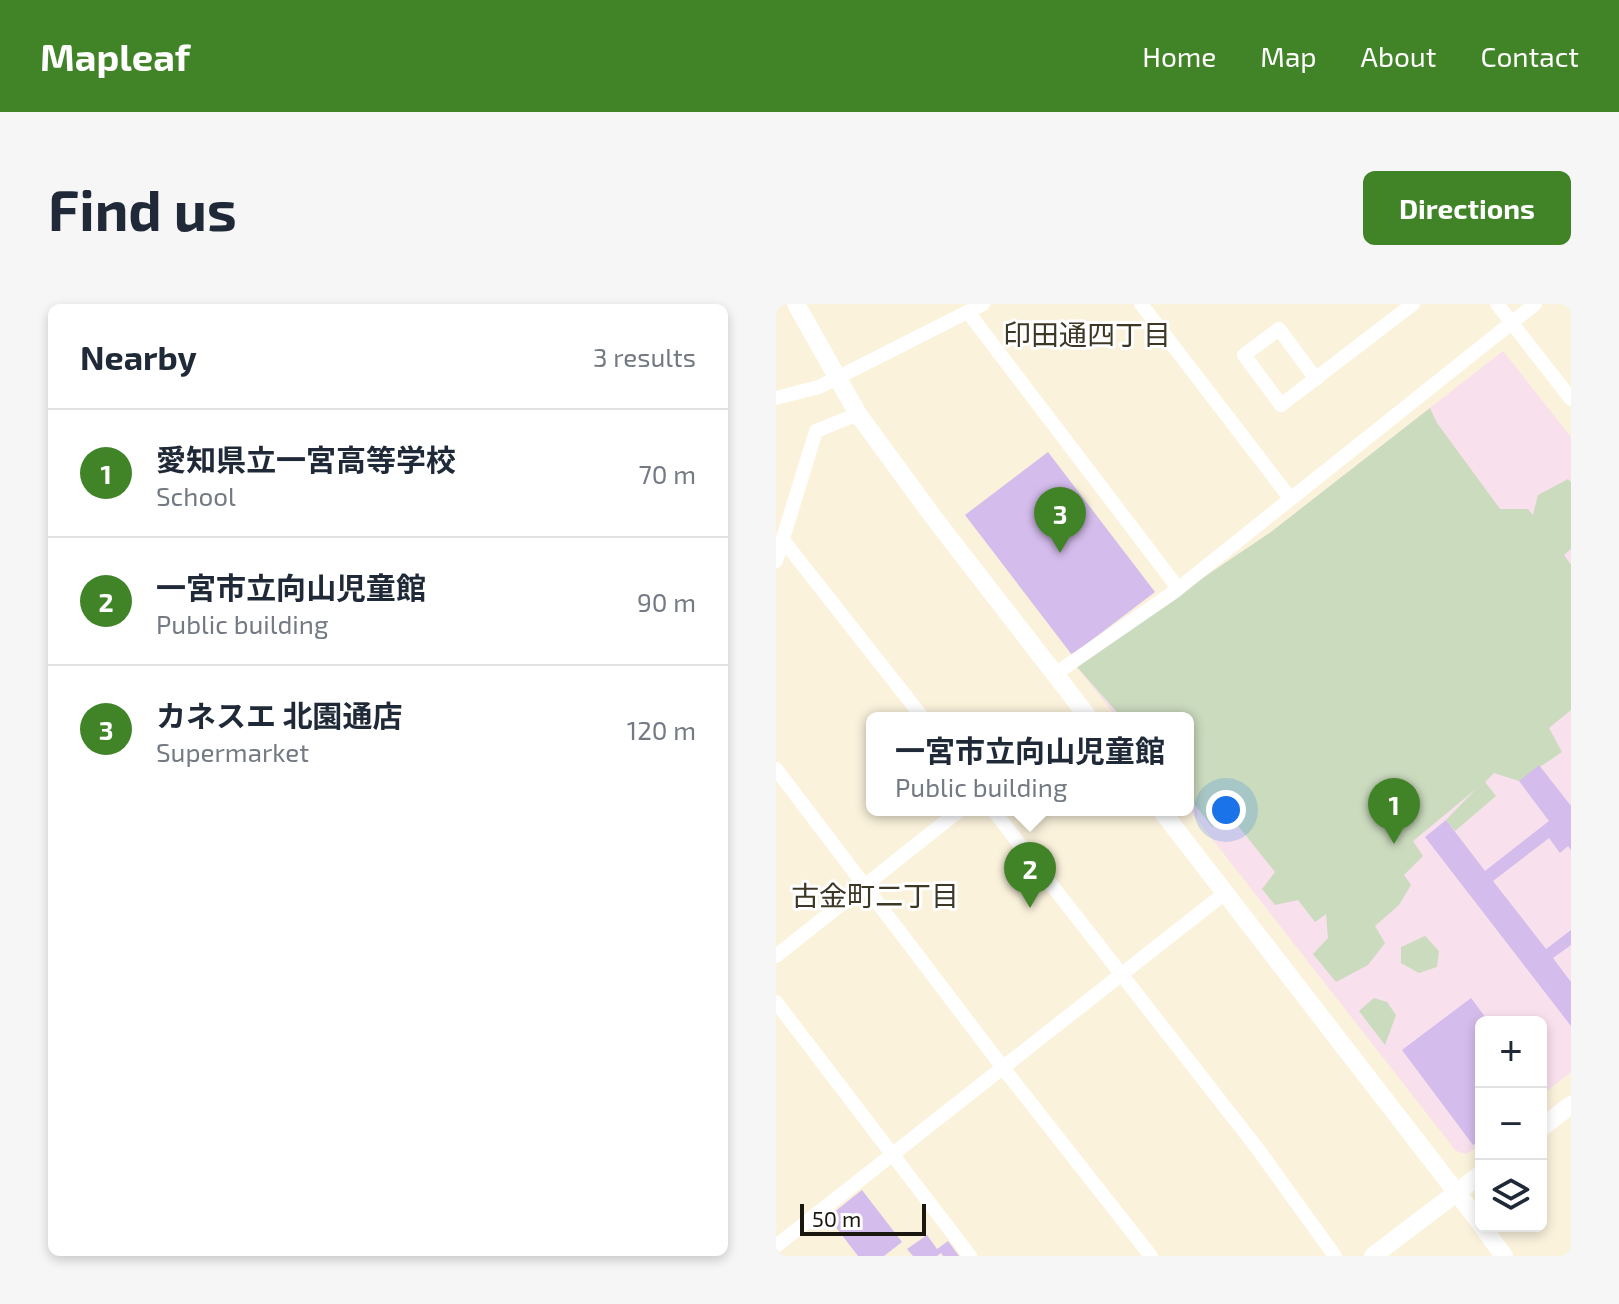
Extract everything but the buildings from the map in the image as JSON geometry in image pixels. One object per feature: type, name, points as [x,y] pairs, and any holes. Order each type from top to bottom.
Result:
[{"type":"street","points":[[796,304],[858,414],[1082,712]]},
{"type":"street","points":[[776,398],[819,387],[983,304]]},
{"type":"street","points":[[1141,304],[1290,498]]},
{"type":"street","points":[[1316,379],[1279,329],[1244,355],[1281,405],[1341,359],[1413,304]]},
{"type":"street","points":[[1497,304],[1571,399]]},
{"type":"street","points":[[1055,674],[1178,588],[1535,304]]},
{"type":"street","points":[[968,312],[1178,588]]},
{"type":"street","points":[[776,561],[816,431],[858,414]]},
{"type":"street","points":[[783,540],[918,712]]},
{"type":"street","points":[[776,769],[1151,1256]]},
{"type":"street","points":[[776,956],[953,816]]},
{"type":"street","points":[[998,816],[1257,1148],[1335,1256]]},
{"type":"street","points":[[1166,816],[1475,1216]]},
{"type":"street","points":[[785,1256],[776,1245],[1225,893]]},
{"type":"street","points":[[776,1002],[970,1256]]},
{"type":"street","points":[[1547,1123],[1571,1105]]},
{"type":"street","points":[[1373,1256],[1475,1178]]},
{"type":"street","points":[[1487,1232],[1504,1256]]},
{"type":"shaded area","points":[[1503,351],[1571,437],[1571,1072],[1547,1091],[1547,1016],[1475,1016],[1475,1148],[1467,1154],[1456,1151],[1194,816],[1194,712],[1112,712],[1077,667],[1078,662],[1271,532]]},
{"type":"green space","points":[[1430,408],[1437,423],[1500,509],[1528,509],[1533,515],[1538,495],[1568,479],[1571,482],[1571,549],[1564,555],[1571,565],[1571,710],[1549,728],[1562,752],[1519,781],[1494,773],[1485,782],[1496,796],[1455,831],[1446,820],[1476,789],[1413,841],[1423,856],[1404,875],[1411,885],[1399,905],[1375,926],[1385,943],[1368,965],[1336,982],[1313,954],[1328,938],[1326,914],[1315,922],[1298,900],[1275,905],[1262,889],[1275,872],[1227,812],[1212,827],[1194,804],[1194,712],[1117,712],[1077,667],[1078,662],[1271,532]]},
{"type":"green space","points":[[1425,936],[1439,951],[1437,967],[1419,973],[1401,963],[1401,947]]},
{"type":"green space","points":[[1374,998],[1387,1002],[1396,1015],[1385,1045],[1359,1011]]},
{"type":"place","name":"カネスエ 北園通店","points":[[1060,553]]},
{"type":"place","name":"愛知県立一宮高等学校","points":[[1394,844]]},
{"type":"place","name":"一宮市立向山児童館","points":[[1030,908]]},
{"type":"district","name":"印田通四丁目","points":[[1087,335]]},
{"type":"district","name":"古金町二丁目","points":[[875,896]]}]
